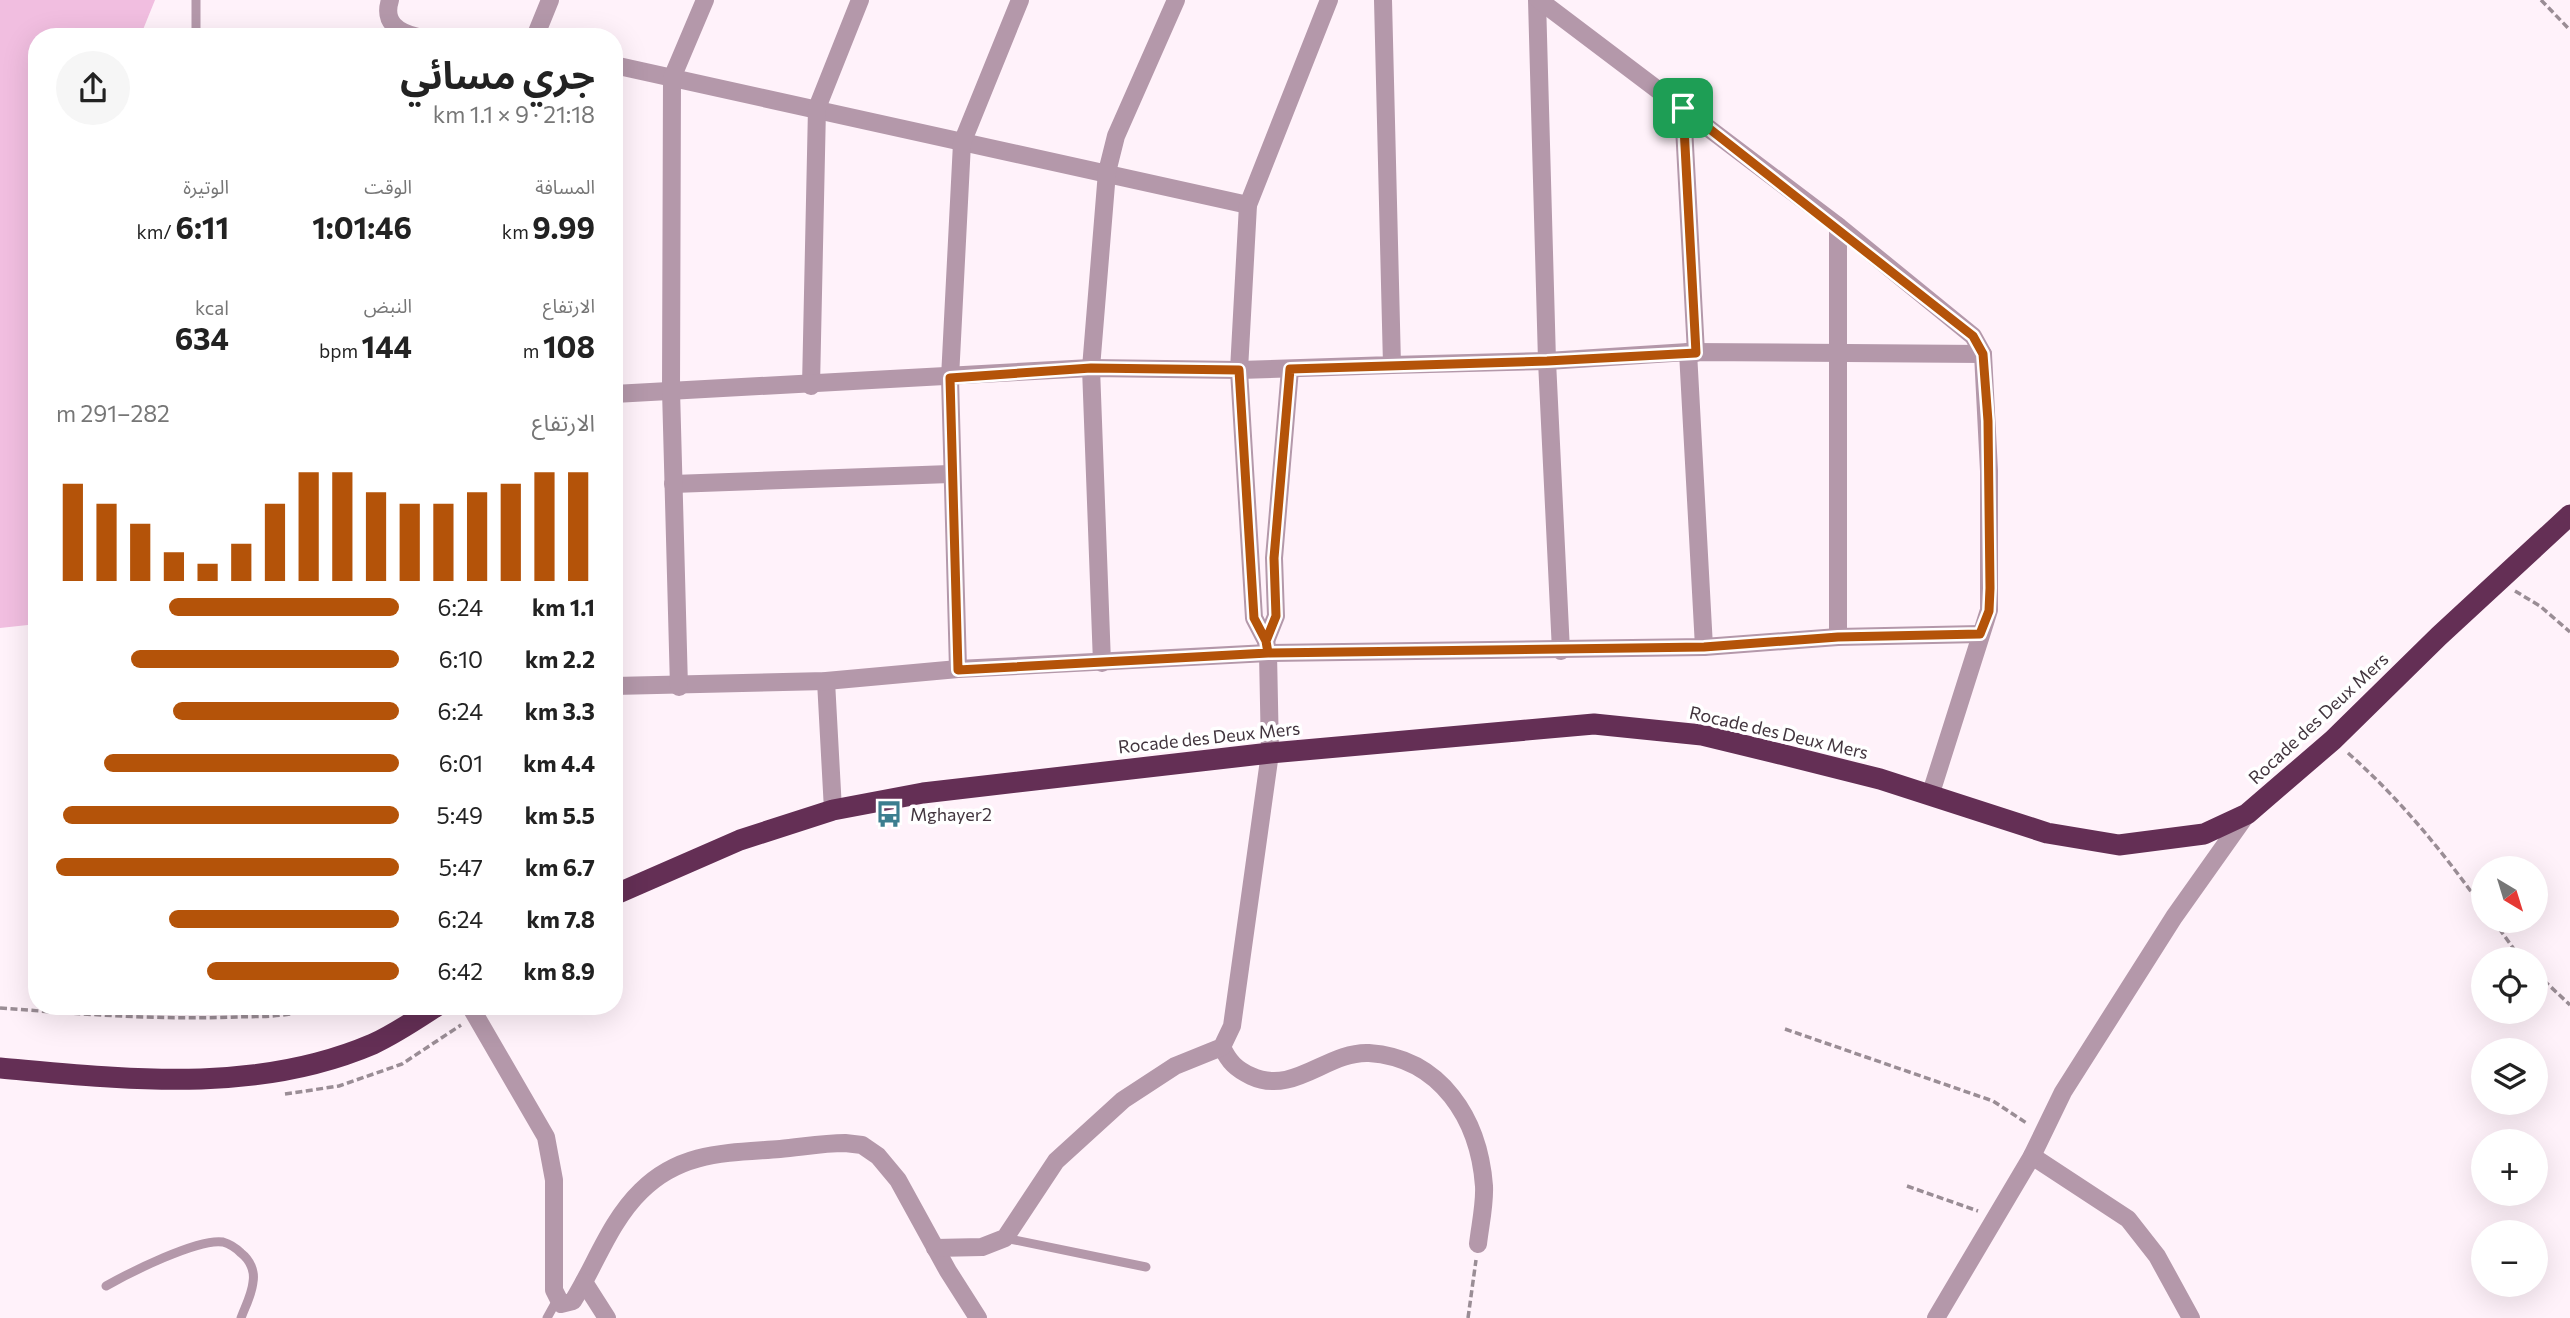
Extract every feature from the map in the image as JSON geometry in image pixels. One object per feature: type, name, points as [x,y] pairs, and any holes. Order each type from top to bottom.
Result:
[{"type":"highway","name":"Rocade des Deux Mers","points":[[623,891],[740,840],[833,810],[923,793],[1270,753],[1594,724],[1702,735],[1880,779],[2047,833],[2119,845],[2204,834],[2247,814],[2333,740],[2570,515]]},
{"type":"highway","points":[[0,1068],[144,1080],[245,1078],[315,1065],[374,1043],[422,1015]]},
{"type":"street","points":[[390,0],[387,12],[390,22],[397,28]]},
{"type":"street","points":[[539,28],[550,0]]},
{"type":"street","points":[[679,687],[671,390],[672,78],[705,0]]},
{"type":"street","points":[[811,386],[817,108],[860,0]]},
{"type":"street","points":[[958,670],[950,474],[950,378],[962,143],[1020,0]]},
{"type":"street","points":[[1102,663],[1091,368],[1107,172],[1116,136],[1175,0]]},
{"type":"street","points":[[1267,647],[1254,618],[1239,370],[1248,205],[1329,0]]},
{"type":"street","points":[[1383,0],[1392,365]]},
{"type":"street","points":[[1538,0],[1838,226],[1973,336],[1983,354],[1988,421],[1989,611],[1930,796]]},
{"type":"street","points":[[1538,0],[1547,361],[1561,651]]},
{"type":"street","points":[[623,67],[1248,205]]},
{"type":"street","points":[[1683,108],[1704,647]]},
{"type":"street","points":[[1838,226],[1838,637]]},
{"type":"street","points":[[623,393],[811,386],[1091,368],[1290,369],[1547,361],[1692,352],[1983,354]]},
{"type":"street","points":[[935,1248],[982,1247],[1005,1238],[1056,1161],[1123,1100],[1175,1066],[1222,1047],[1232,1026],[1270,753],[1267,647],[1276,616],[1274,558],[1290,369]]},
{"type":"street","points":[[673,484],[950,474]]},
{"type":"street","points":[[623,686],[679,687],[826,681],[958,670],[1102,663],[1267,647],[1561,651],[1704,647],[1838,637],[1980,634]]},
{"type":"street","points":[[826,681],[833,810]]},
{"type":"street","points":[[1936,1318],[2032,1156],[2063,1093],[2174,917],[2247,814]]},
{"type":"street","points":[[475,1015],[546,1137],[554,1180],[554,1290],[557,1300],[566,1305],[573,1301],[639,1192],[664,1171],[688,1158],[724,1151],[821,1143],[862,1145],[878,1156],[898,1180],[978,1318]]},
{"type":"street","points":[[1222,1047],[1229,1061],[1260,1080],[1277,1082],[1296,1078],[1344,1058],[1367,1053],[1402,1061],[1425,1070],[1448,1092],[1469,1119],[1478,1148],[1484,1188],[1478,1244]]},
{"type":"street","points":[[2032,1156],[2128,1219],[2157,1256],[2192,1318]]},
{"type":"street","points":[[584,1282],[607,1318]]},
{"type":"lane","points":[[196,0],[196,28]]},
{"type":"lane","points":[[1005,1238],[1146,1267]]},
{"type":"lane","points":[[106,1286],[131,1271],[191,1248],[220,1242],[248,1259],[252,1268],[254,1281],[241,1318]]},
{"type":"lane","points":[[547,1318],[557,1300]]},
{"type":"path","points":[[2541,0],[2570,30]]},
{"type":"path","points":[[2498,581],[2540,606],[2570,632]]},
{"type":"path","points":[[2333,740],[2407,809],[2471,891]]},
{"type":"path","points":[[2548,984],[2570,1005]]},
{"type":"path","points":[[0,1008],[28,1010]]},
{"type":"path","points":[[96,1015],[219,1018],[279,1015]]},
{"type":"path","points":[[1785,1029],[1993,1101],[2021,1122],[2043,1130]]},
{"type":"path","points":[[1907,1186],[1997,1217]]},
{"type":"path","points":[[1468,1318],[1478,1244]]},
{"type":"shaded area","points":[[0,0],[155,0],[144,28],[28,28],[28,625],[0,628]]},
{"type":"place","name":"Mghayer2","points":[[889,814]]},
{"type":"route","points":[[1683,108],[1696,353],[1547,361],[1290,369],[1276,518],[1276,616],[1266,641],[1268,653],[958,670],[950,474],[950,378],[1091,368],[1239,370],[1245,513],[1254,618],[1266,641],[1268,653],[1561,651],[1704,647],[1838,637],[1980,634],[1989,611],[1990,588],[1988,421],[1983,354],[1979,345],[1973,336],[1838,226],[1683,108]]}]
